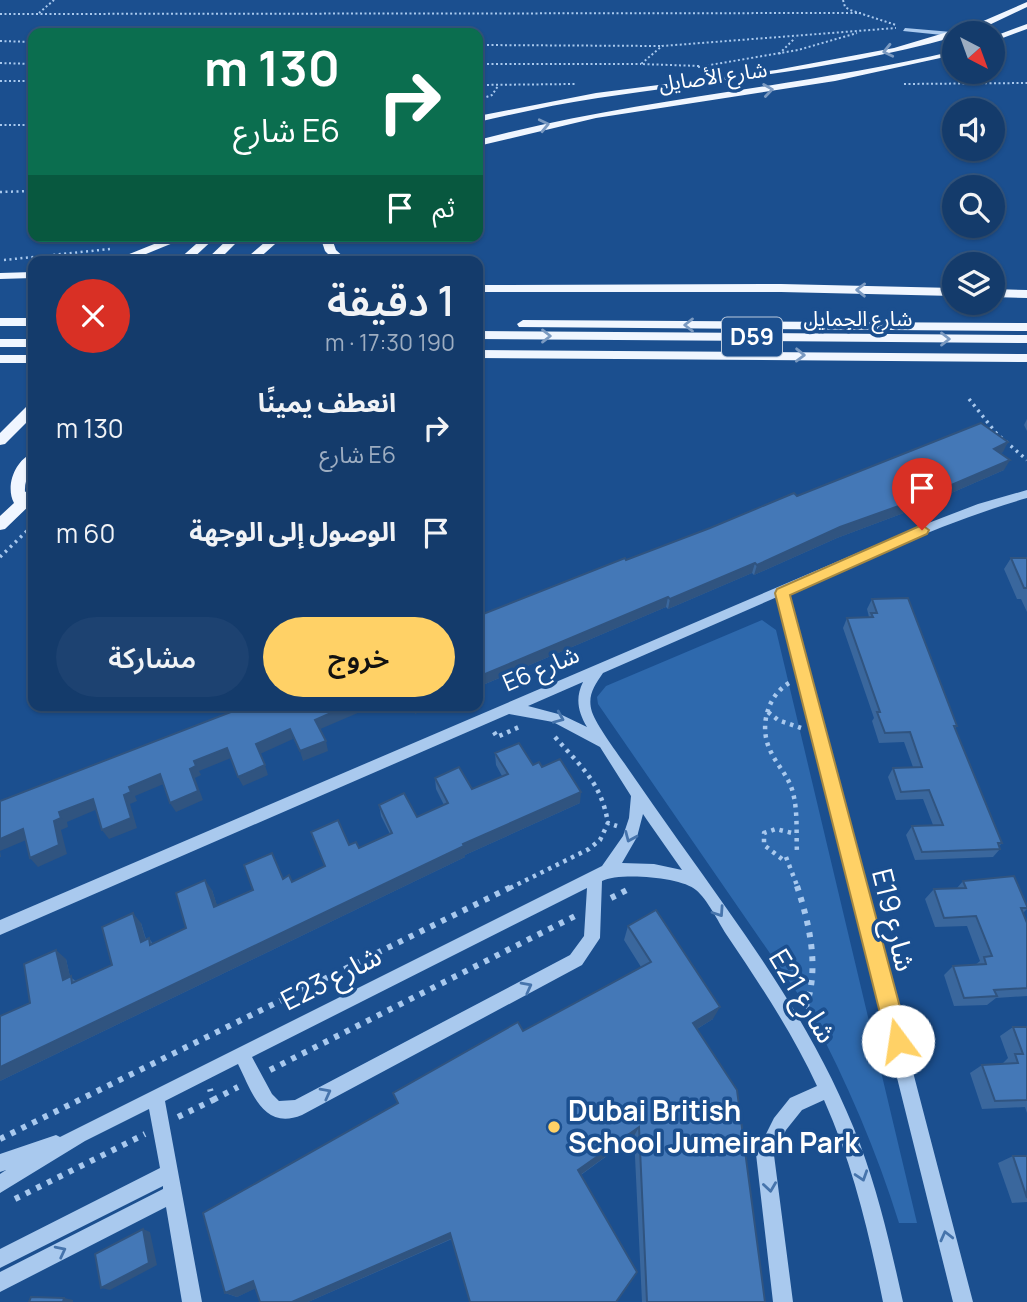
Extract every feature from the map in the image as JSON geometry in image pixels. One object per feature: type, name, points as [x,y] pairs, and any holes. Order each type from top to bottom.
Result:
[{"type":"main road","name":"شارع الأصايل","points":[[986,21],[1027,4]]},
{"type":"main road","points":[[1005,35],[1027,26]]},
{"type":"main road","name":"شارع الأصايل","points":[[483,118],[548,104],[769,74],[942,37]]},
{"type":"main road","name":"شارع الأصايل","points":[[483,142],[583,117],[838,79],[942,56]]},
{"type":"main road","points":[[131,256],[169,242]]},
{"type":"main road","points":[[189,256],[205,242]]},
{"type":"main road","points":[[216,256],[232,242]]},
{"type":"main road","points":[[255,256],[272,242]]},
{"type":"main road","points":[[0,276],[28,275]]},
{"type":"main road","points":[[0,286],[28,286]]},
{"type":"main road","name":"D59","points":[[483,289],[781,288],[942,292]]},
{"type":"main road","points":[[1005,293],[1027,294]]},
{"type":"main road","points":[[0,322],[28,322]]},
{"type":"main road","name":"شارع الجمايل","points":[[483,323],[1027,327]]},
{"type":"main road","points":[[0,333],[28,333]]},
{"type":"main road","name":"شارع الجمايل","points":[[483,335],[1027,339]]},
{"type":"main road","points":[[0,343],[28,343]]},
{"type":"main road","name":"D59","points":[[483,354],[1027,358]]},
{"type":"main road","points":[[0,359],[28,359]]},
{"type":"main road","points":[[0,441],[28,413]]},
{"type":"main road","points":[[28,464],[16,483],[18,497],[28,498]]},
{"type":"main road","points":[[0,525],[28,500]]},
{"type":"street","points":[[915,45],[913,37],[905,30],[942,33]]},
{"type":"street","name":"E6 شارع","points":[[0,928],[951,518],[1027,495]]},
{"type":"street","name":"E19 شارع","points":[[782,593],[963,1302]]},
{"type":"street","name":"E21 شارع","points":[[601,668],[586,687],[582,701],[587,716],[638,796],[790,1017],[827,1090],[862,1172],[879,1232],[893,1302]]},
{"type":"street","name":"E21 شارع","points":[[506,708],[548,713],[568,721],[605,747]]},
{"type":"street","name":"E23 شارع","points":[[0,1184],[79,1135],[601,874],[623,852],[634,830],[638,796]]},
{"type":"street","name":"E23 شارع","points":[[601,874],[642,869],[660,871],[698,883]]},
{"type":"street","points":[[241,1054],[266,1100],[276,1110],[296,1109],[576,960],[592,938],[594,906],[601,874]]},
{"type":"street","points":[[783,1302],[765,1154],[780,1124],[796,1104],[827,1090]]},
{"type":"street","points":[[156,1097],[192,1302]]},
{"type":"street","name":"E23 شارع","points":[[0,1163],[79,1135]]},
{"type":"street","points":[[0,1259],[169,1173]]},
{"type":"street","points":[[0,1282],[173,1194]]},
{"type":"path","points":[[38,14],[54,0]]},
{"type":"path","points":[[483,45],[662,46],[857,33],[900,27],[845,7],[843,0]]},
{"type":"path","points":[[0,16],[614,16],[861,13]]},
{"type":"path","points":[[675,70],[778,55],[829,44],[857,33]]},
{"type":"path","points":[[778,55],[795,37]]},
{"type":"path","points":[[0,41],[28,42]]},
{"type":"path","points":[[641,64],[662,46]]},
{"type":"path","points":[[0,64],[28,64]]},
{"type":"path","points":[[483,64],[701,66]]},
{"type":"path","points":[[0,81],[28,81]]},
{"type":"path","points":[[483,85],[584,83]]},
{"type":"path","points":[[904,84],[1027,83]]},
{"type":"path","points":[[483,98],[492,95],[498,86]]},
{"type":"path","points":[[0,125],[28,125]]},
{"type":"path","points":[[0,192],[28,191]]},
{"type":"path","points":[[36,256],[117,247]]},
{"type":"path","points":[[0,260],[28,257]]},
{"type":"path","points":[[969,398],[996,434],[1027,460]]},
{"type":"path","points":[[0,557],[28,530]]},
{"type":"path","points":[[797,853],[794,795],[769,752],[765,738],[770,700],[778,689],[790,682],[805,680]]},
{"type":"path","points":[[768,712],[791,726],[818,728]]},
{"type":"path","points":[[485,718],[497,737],[527,724]]},
{"type":"path","points":[[0,1139],[589,849],[600,840],[607,823],[604,799],[596,785],[550,734]]},
{"type":"path","points":[[607,823],[634,830]]},
{"type":"path","points":[[790,1017],[800,1014],[807,1007],[812,967],[806,910],[784,858],[764,845],[764,833],[776,828],[796,834]]},
{"type":"path","points":[[12,1200],[642,882]]},
{"type":"path","points":[[206,1071],[213,1100]]},
{"type":"shaded area","points":[[762,620],[776,630],[917,1223],[899,1223],[858,1113],[807,1007],[598,704],[597,697],[606,686]]},
{"type":"building","points":[[981,423],[1008,442],[994,449],[1010,460],[921,498],[840,527],[757,565],[755,563],[670,599],[668,597],[483,675],[483,614],[710,528],[794,493],[797,496]]},
{"type":"building","points":[[1011,558],[1027,558],[1027,588],[1024,588]]},
{"type":"building","points":[[908,598],[957,726],[954,726],[1002,843],[998,843],[1000,849],[922,852],[912,826],[943,825],[929,790],[901,792],[893,768],[922,767],[910,732],[885,733],[847,618],[873,617],[871,613],[877,613],[872,599]]},
{"type":"building","points":[[233,711],[335,711],[315,720],[326,741],[300,751],[290,729],[256,744],[265,765],[238,777],[227,748],[194,761],[196,766],[190,769],[198,791],[170,803],[160,774],[129,787],[131,792],[124,795],[131,818],[102,830],[93,799],[59,812],[61,818],[54,821],[59,845],[30,858],[23,829],[0,839],[0,801]]},
{"type":"building","points":[[519,743],[533,765],[539,762],[542,767],[560,759],[581,792],[463,844],[464,846],[0,1067],[0,1016],[30,1003],[24,964],[56,950],[63,980],[71,976],[72,983],[112,965],[102,927],[133,913],[141,942],[149,938],[150,945],[186,928],[176,893],[205,880],[214,907],[253,890],[244,865],[272,853],[283,879],[289,875],[292,882],[325,866],[311,832],[338,820],[349,845],[356,842],[359,848],[392,833],[379,805],[404,793],[417,817],[448,803],[435,778],[459,767],[472,789],[508,774],[495,753]]},
{"type":"building","points":[[1014,876],[1027,906],[1021,908],[1027,923],[1027,988],[994,990],[997,996],[964,998],[953,966],[986,964],[984,957],[992,956],[976,916],[944,918],[934,889],[966,888],[963,881]]},
{"type":"building","name":"Dubai British School Jumeirah Park","points":[[656,910],[720,1007],[693,1023],[737,1090],[765,1302],[647,1302],[639,1127],[578,1170],[637,1272],[616,1302],[470,1302],[450,1233],[292,1302],[260,1302],[253,1281],[225,1293],[203,1213],[398,1103],[393,1093],[518,1022],[523,1031],[651,962],[628,926]]},
{"type":"building","points":[[1013,1027],[1027,1027],[1027,1100],[995,1101],[982,1065],[1018,1063],[1015,1054],[1023,1054]]},
{"type":"building","points":[[1013,1156],[1027,1156],[1027,1198]]},
{"type":"building","points":[[143,1229],[149,1263],[101,1288],[95,1254]]},
{"type":"building","points":[[31,1297],[64,1298],[63,1302],[29,1302]]},
{"type":"place","name":"Dubai British School Jumeirah Park","points":[[554,1127]]},
{"type":"route","points":[[898,1041],[782,593],[922,530]]}]
